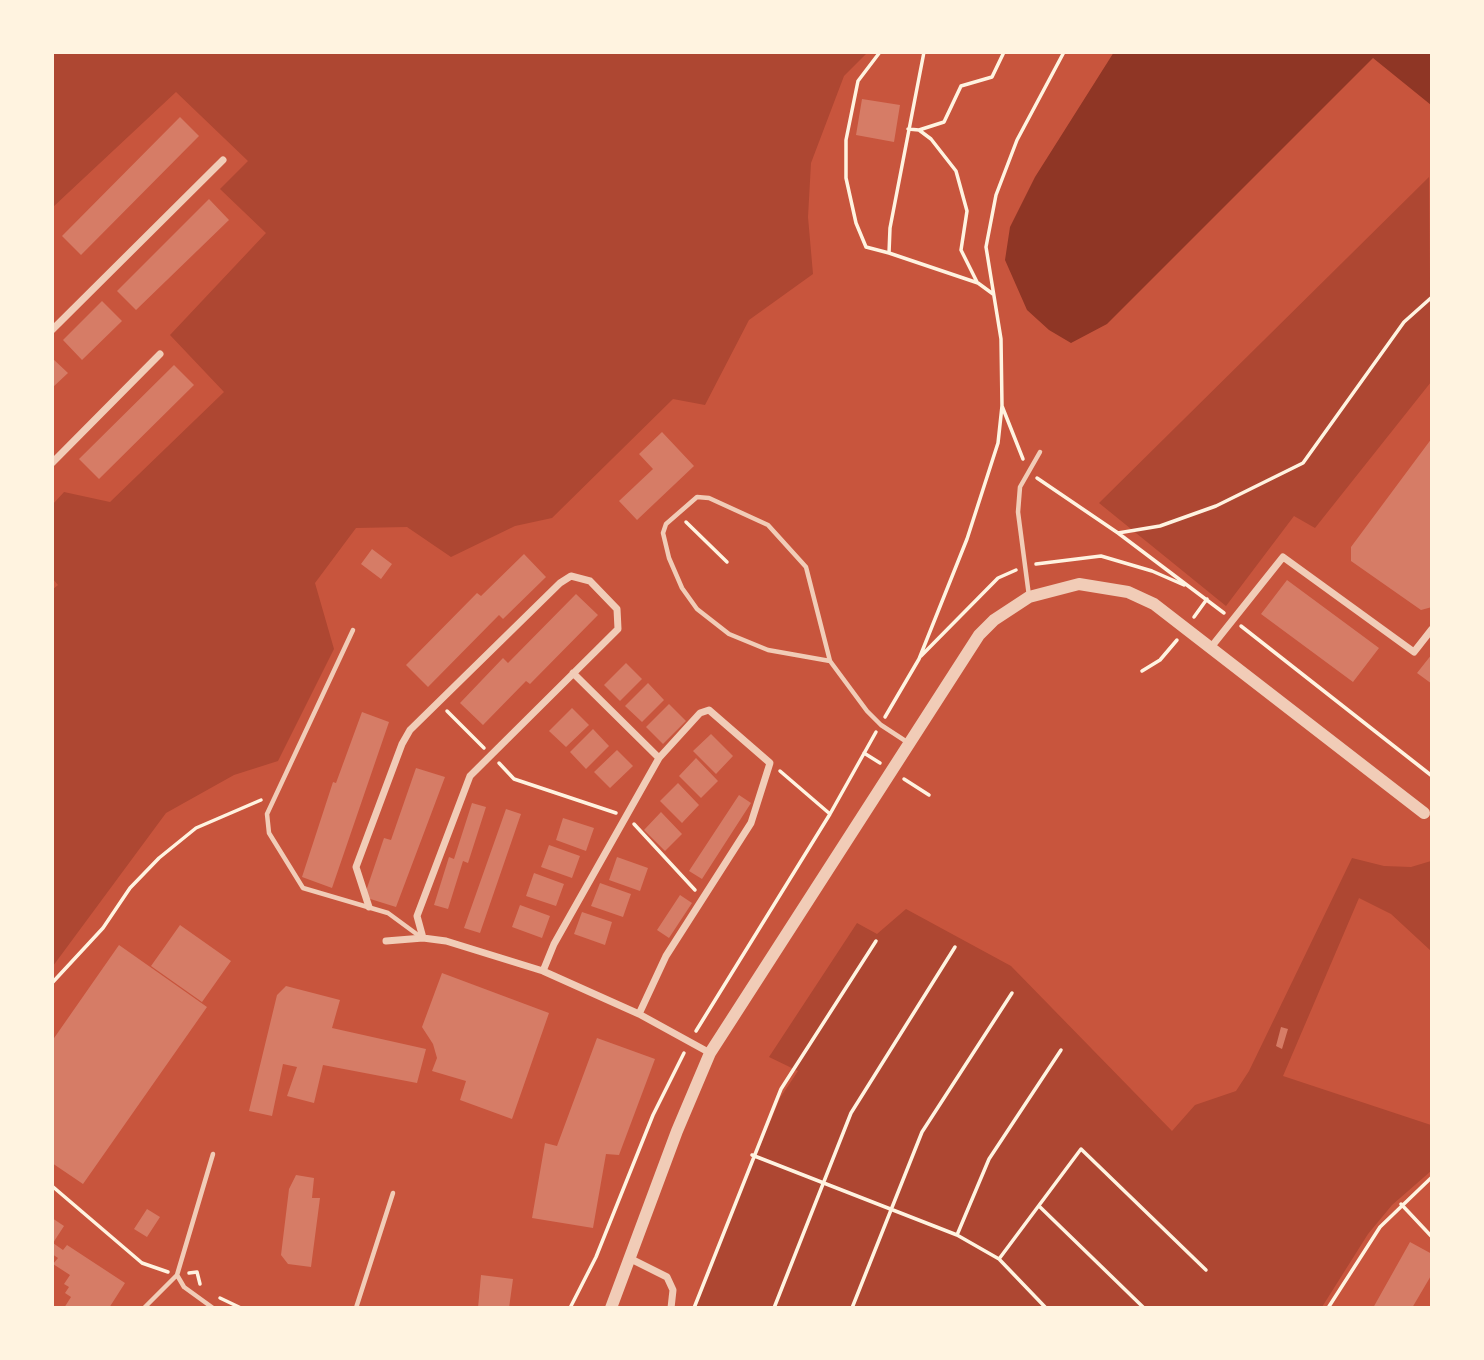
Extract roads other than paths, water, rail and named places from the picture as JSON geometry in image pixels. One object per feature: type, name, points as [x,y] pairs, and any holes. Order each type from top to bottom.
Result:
[{"type":"street","points":[[52,330],[223,160]]},
{"type":"street","points":[[52,463],[160,354]]},
{"type":"street","points":[[1212,646],[1283,557],[1414,652],[1432,629]]},
{"type":"street","points":[[369,907],[358,882],[356,867],[402,744],[433,706],[571,576],[590,581],[617,609],[620,621],[618,629],[470,776],[459,798],[417,916],[423,938]]},
{"type":"street","points":[[611,1307],[710,1053],[979,635],[994,620],[1029,597],[1079,584],[1128,592],[1154,604],[1212,646],[1424,813]]},
{"type":"street","points":[[573,673],[659,758]]},
{"type":"street","points":[[543,971],[554,944],[659,758],[700,713],[709,709],[770,763],[751,823],[666,956],[639,1014]]},
{"type":"street","points":[[386,942],[423,938],[446,941],[543,971],[639,1014],[691,1040],[710,1053]]},
{"type":"street","points":[[629,1258],[667,1277],[673,1290],[671,1307]]},
{"type":"lane","points":[[1029,597],[1018,512],[1020,487],[1041,452]]},
{"type":"lane","points":[[831,661],[758,646],[729,634],[697,608],[682,588],[668,558],[663,533],[666,524],[696,497],[709,498],[768,525],[806,567],[831,661],[881,725],[908,742]]},
{"type":"lane","points":[[353,630],[267,814],[269,833],[303,888],[388,913],[423,938]]},
{"type":"lane","points":[[144,1307],[177,1275],[213,1154]]},
{"type":"lane","points":[[356,1307],[393,1193]]},
{"type":"lane","points":[[177,1275],[184,1287],[213,1307]]}]
